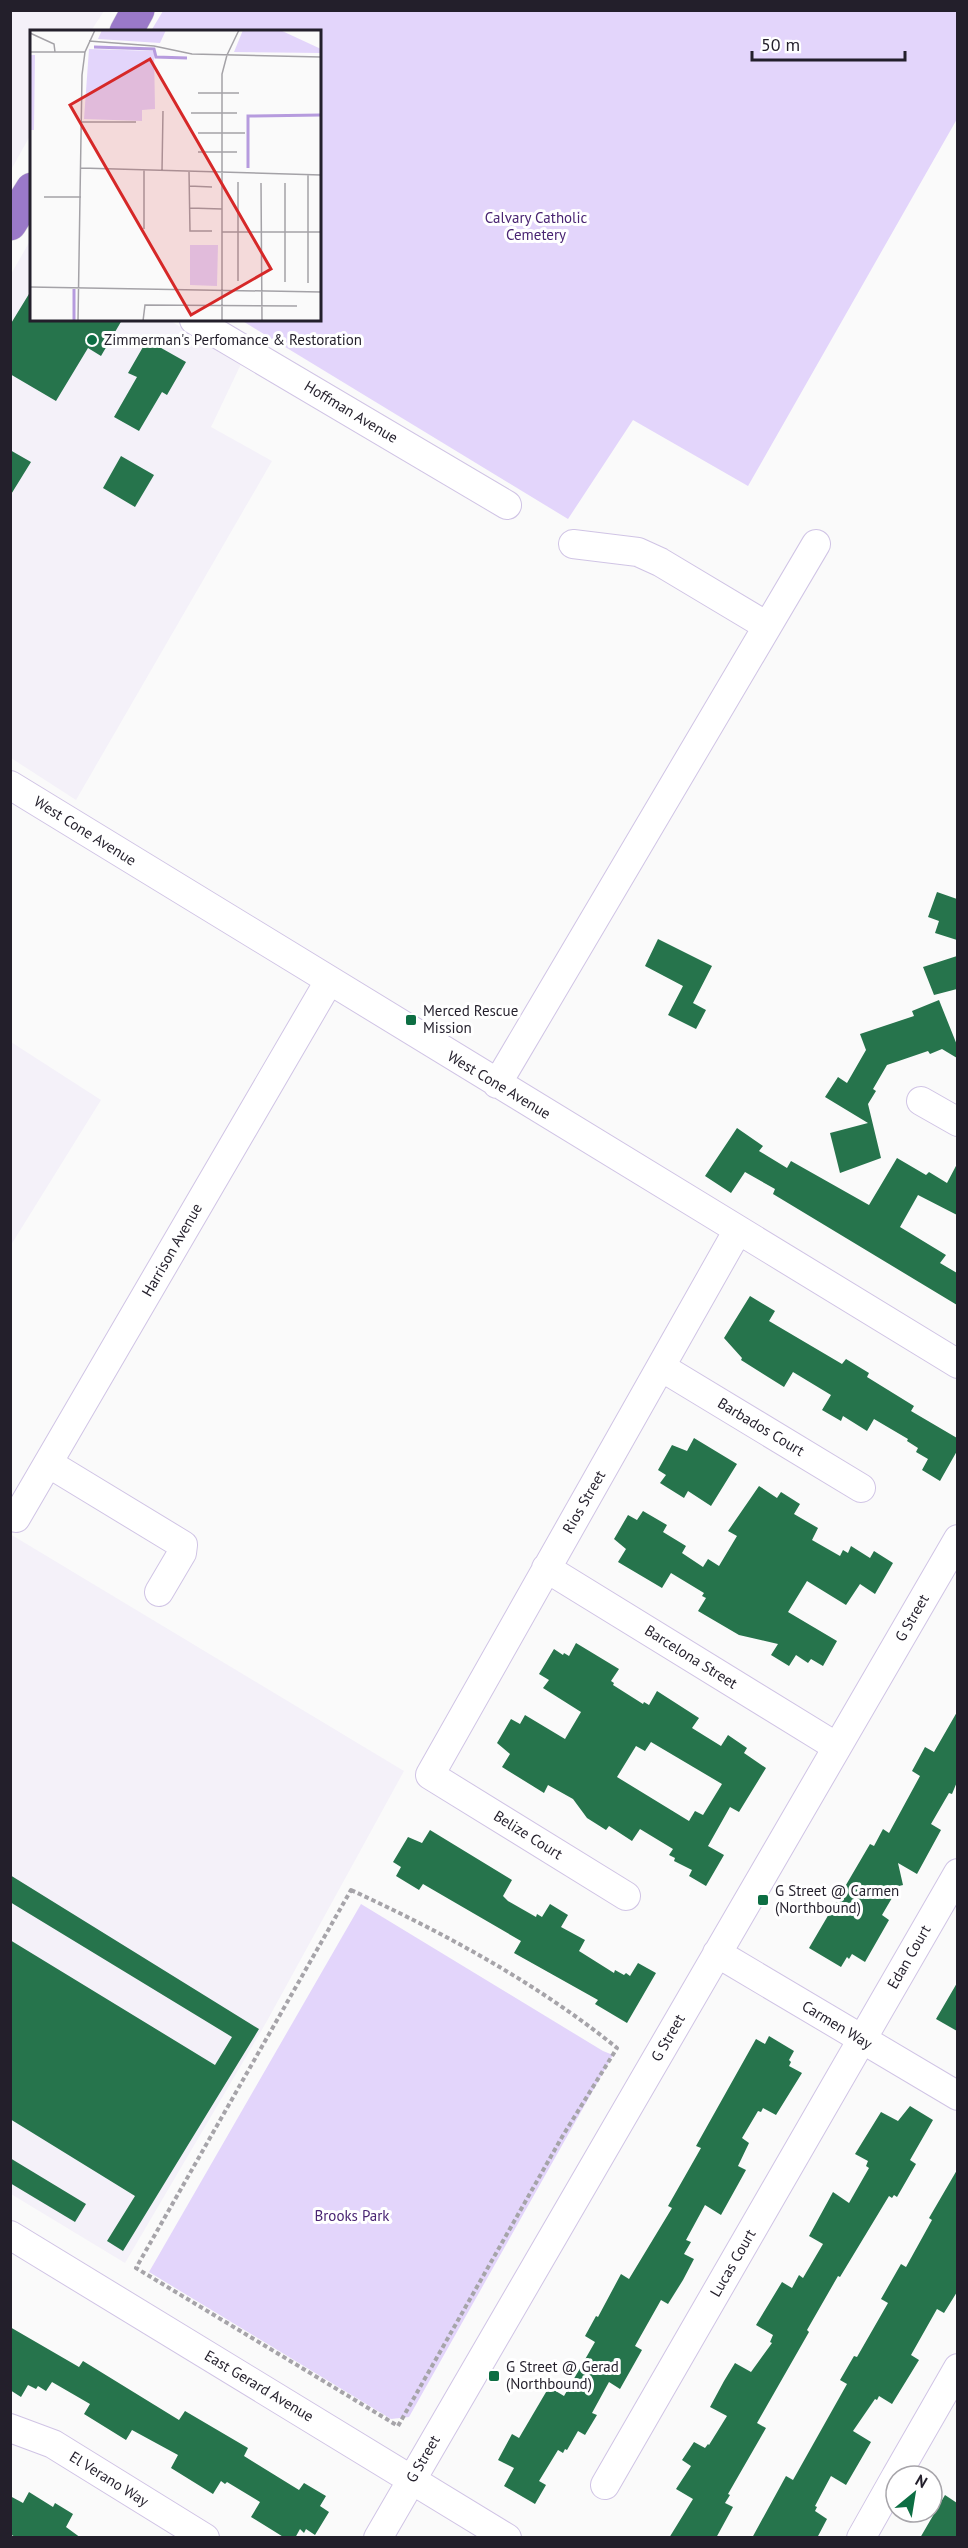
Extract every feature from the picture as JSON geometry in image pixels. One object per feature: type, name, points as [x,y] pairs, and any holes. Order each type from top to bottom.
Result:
[{"type":"highway","points":[[127,30],[138,10]]},
{"type":"street","name":"Hoffman Avenue","points":[[196,321],[507,505]]},
{"type":"street","points":[[573,544],[638,552],[660,562],[767,626]]},
{"type":"street","points":[[497,1084],[816,544]]},
{"type":"street","name":"West Cone Avenue","points":[[10,785],[957,1364]]},
{"type":"street","name":"Harrison Avenue","points":[[16,1518],[329,981]]},
{"type":"street","points":[[921,1101],[957,1122]]},
{"type":"street","name":"Rios Street","points":[[430,1775],[738,1230]]},
{"type":"street","name":"Barbados Court","points":[[661,1366],[861,1488]]},
{"type":"street","points":[[48,1463],[183,1545],[182,1553],[159,1592]]},
{"type":"street","name":"G Street","points":[[378,2538],[957,1539]]},
{"type":"street","name":"Barcelona Street","points":[[546,1568],[837,1747]]},
{"type":"street","name":"Belize Court","points":[[430,1775],[626,1896]]},
{"type":"street","name":"Edan Court","points":[[861,2040],[957,1874]]},
{"type":"street","name":"Carmen Way","points":[[717,1953],[957,2096]]},
{"type":"street","name":"Lucas Court","points":[[605,2486],[861,2040]]},
{"type":"street","name":"East Gerard Avenue","points":[[10,2235],[507,2538]]},
{"type":"street","points":[[903,2464],[957,2368]]},
{"type":"street","name":"El Verano Way","points":[[10,2428],[53,2444],[204,2538]]},
{"type":"street","points":[[861,2538],[884,2497]]},
{"type":"path","points":[[351,1890],[420,1922],[564,2008],[617,2048],[562,2137],[398,2426],[136,2268],[284,2010],[351,1890]]},
{"type":"shaded area","points":[[11,10],[104,11],[92,30],[30,30],[30,136],[11,170]]},
{"type":"shaded area","points":[[30,241],[30,321],[171,321],[241,364],[211,427],[272,461],[76,800],[11,758],[10,276]]},
{"type":"shaded area","points":[[11,1042],[101,1100],[11,1245]]},
{"type":"shaded area","points":[[10,1534],[404,1771],[267,2021],[125,2263],[11,2194]]},
{"type":"green space","name":"Calvary Catholic Cemetery","points":[[163,11],[957,11],[957,119],[748,486],[633,420],[568,519],[243,321],[321,321],[321,30],[152,30]]},
{"type":"green space","name":"Brooks Park","points":[[361,1904],[613,2055],[409,2417],[391,2419],[149,2272]]},
{"type":"building","points":[[30,292],[30,321],[121,321],[101,356],[88,348],[56,401],[10,374],[10,325]]},
{"type":"building","points":[[147,340],[186,362],[167,395],[162,392],[139,431],[114,417],[137,377],[128,373]]},
{"type":"building","points":[[10,450],[31,462],[10,496]]},
{"type":"building","points":[[121,456],[154,475],[135,507],[103,488]]},
{"type":"building","points":[[937,892],[957,899],[957,940],[935,933],[939,921],[928,917]]},
{"type":"building","points":[[658,939],[712,966],[693,1003],[706,1010],[696,1029],[668,1015],[683,986],[645,966]]},
{"type":"building","points":[[957,956],[957,989],[934,995],[923,967]]},
{"type":"building","points":[[939,1000],[957,1045],[957,1058],[942,1049],[930,1054],[928,1051],[887,1065],[873,1089],[876,1091],[868,1104],[881,1158],[840,1173],[830,1133],[868,1123],[825,1097],[838,1077],[847,1083],[866,1050],[860,1034],[914,1016],[912,1011]]},
{"type":"building","points":[[737,1128],[763,1146],[759,1151],[787,1168],[791,1161],[869,1205],[897,1158],[926,1175],[929,1172],[947,1183],[957,1164],[957,1215],[918,1195],[900,1227],[946,1255],[940,1263],[957,1273],[957,1305],[773,1194],[775,1189],[745,1172],[731,1193],[705,1176]]},
{"type":"building","points":[[750,1296],[775,1311],[769,1321],[842,1364],[846,1359],[869,1373],[867,1377],[914,1406],[911,1411],[957,1438],[957,1451],[940,1481],[922,1470],[928,1459],[916,1452],[918,1448],[907,1441],[908,1439],[874,1419],[867,1431],[843,1416],[841,1421],[822,1410],[831,1395],[793,1372],[784,1387],[741,1360],[742,1358],[724,1338]]},
{"type":"building","points":[[694,1438],[737,1464],[711,1506],[688,1491],[684,1498],[660,1483],[666,1475],[658,1470],[672,1445],[687,1451]]},
{"type":"building","points":[[759,1486],[777,1498],[781,1492],[800,1504],[794,1514],[818,1528],[812,1540],[840,1556],[843,1550],[848,1553],[851,1546],[870,1558],[874,1551],[893,1563],[875,1594],[860,1584],[846,1605],[807,1581],[788,1612],[837,1641],[823,1666],[811,1659],[808,1663],[796,1655],[789,1666],[771,1655],[778,1644],[739,1635],[698,1611],[706,1598],[702,1596],[704,1593],[671,1573],[662,1588],[618,1562],[626,1549],[614,1539],[628,1515],[637,1520],[643,1511],[667,1525],[663,1532],[686,1546],[682,1553],[703,1567],[708,1559],[719,1566],[737,1536],[728,1531]]},
{"type":"building","points":[[576,1643],[619,1669],[611,1681],[613,1685],[643,1704],[644,1702],[649,1705],[657,1691],[699,1718],[692,1728],[721,1746],[728,1735],[747,1748],[744,1753],[766,1768],[739,1812],[730,1807],[708,1846],[724,1855],[706,1886],[689,1876],[692,1870],[674,1861],[675,1858],[669,1855],[673,1849],[640,1829],[632,1841],[609,1826],[606,1830],[587,1818],[573,1799],[548,1785],[544,1793],[502,1767],[510,1754],[497,1743],[511,1719],[520,1724],[525,1715],[565,1739],[581,1712],[543,1688],[549,1680],[539,1674],[554,1649],[569,1656]],"holes":[[[651,1742],[722,1784],[703,1815],[695,1811],[689,1821],[617,1777],[636,1746],[645,1751]]]},
{"type":"building","points":[[957,1712],[957,1782],[952,1794],[949,1793],[931,1824],[941,1830],[917,1874],[898,1863],[903,1885],[899,1886],[882,1915],[889,1920],[865,1962],[852,1954],[849,1959],[847,1957],[841,1967],[809,1948],[870,1844],[874,1846],[883,1829],[889,1833],[920,1776],[912,1771],[925,1747],[934,1752]]},
{"type":"building","points":[[430,1830],[512,1880],[503,1896],[508,1901],[536,1917],[537,1914],[542,1917],[550,1904],[568,1915],[561,1927],[585,1940],[579,1951],[614,1973],[615,1970],[630,1976],[638,1963],[656,1973],[627,2023],[595,2004],[598,2000],[514,1953],[521,1941],[423,1884],[419,1890],[396,1876],[401,1867],[393,1862],[408,1837],[422,1843]]},
{"type":"building","points":[[10,1875],[259,2029],[123,2251],[107,2241],[135,2196],[10,2119],[10,1940],[215,2065],[232,2037],[10,1902]]},
{"type":"building","points":[[957,1983],[957,2031],[936,2019]]},
{"type":"building","points":[[769,2036],[794,2051],[789,2060],[791,2062],[789,2066],[802,2073],[776,2115],[763,2108],[761,2112],[758,2111],[742,2138],[749,2143],[738,2166],[746,2170],[721,2215],[705,2205],[686,2240],[691,2242],[684,2254],[694,2259],[683,2280],[668,2304],[661,2300],[635,2346],[642,2350],[620,2389],[609,2382],[592,2413],[597,2415],[585,2435],[578,2431],[567,2450],[565,2449],[563,2453],[558,2450],[539,2481],[546,2485],[535,2504],[504,2486],[514,2468],[498,2460],[512,2434],[519,2438],[549,2387],[564,2396],[595,2342],[585,2336],[596,2316],[598,2317],[621,2274],[629,2279],[672,2208],[668,2206],[701,2148],[696,2146],[756,2039],[765,2044]]},
{"type":"building","points":[[910,2106],[933,2120],[910,2160],[916,2164],[897,2197],[889,2196],[840,2277],[838,2276],[757,2423],[766,2428],[728,2494],[730,2495],[725,2503],[733,2507],[716,2538],[669,2538],[693,2499],[676,2489],[691,2466],[682,2460],[694,2442],[705,2448],[709,2445],[727,2416],[710,2407],[724,2381],[735,2363],[751,2372],[772,2343],[770,2342],[773,2335],[756,2325],[782,2282],[792,2288],[799,2275],[803,2278],[823,2244],[809,2236],[833,2192],[849,2203],[869,2168],[866,2166],[868,2161],[855,2154],[881,2112],[898,2121]]},
{"type":"building","points":[[10,2158],[86,2204],[75,2222],[10,2183]]},
{"type":"building","points":[[957,2170],[957,2292],[944,2313],[937,2309],[911,2355],[919,2360],[892,2404],[879,2396],[853,2431],[871,2442],[846,2485],[831,2476],[815,2506],[817,2507],[815,2511],[827,2519],[817,2538],[752,2538],[786,2476],[793,2480],[847,2384],[840,2380],[854,2356],[857,2357],[888,2303],[881,2299],[901,2264],[906,2267],[932,2220],[929,2218]]},
{"type":"building","points":[[10,2327],[79,2367],[83,2361],[179,2420],[185,2411],[248,2448],[244,2456],[299,2490],[304,2483],[326,2496],[320,2506],[329,2512],[315,2535],[306,2529],[304,2533],[300,2529],[295,2538],[285,2538],[251,2517],[260,2502],[227,2482],[225,2484],[221,2481],[213,2494],[171,2468],[178,2455],[132,2430],[126,2440],[84,2414],[90,2404],[52,2382],[46,2391],[38,2386],[36,2389],[28,2385],[21,2397],[10,2390]]},
{"type":"building","points":[[29,2492],[53,2507],[55,2503],[73,2514],[66,2527],[81,2538],[17,2538],[10,2534],[10,2496],[23,2503]]},
{"type":"building","points":[[945,2495],[957,2503],[957,2538],[920,2538],[928,2524],[944,2524]]},
{"type":"place","name":"Zimmerman's Perfomance & Restoration","points":[[92,340]]},
{"type":"place","name":"Merced Rescue Mission","points":[[411,1020]]},
{"type":"place","name":"G Street @ Carmen (Northbound)","points":[[763,1900]]},
{"type":"place","name":"G Street @ Gerad (Northbound)","points":[[494,2376]]}]
